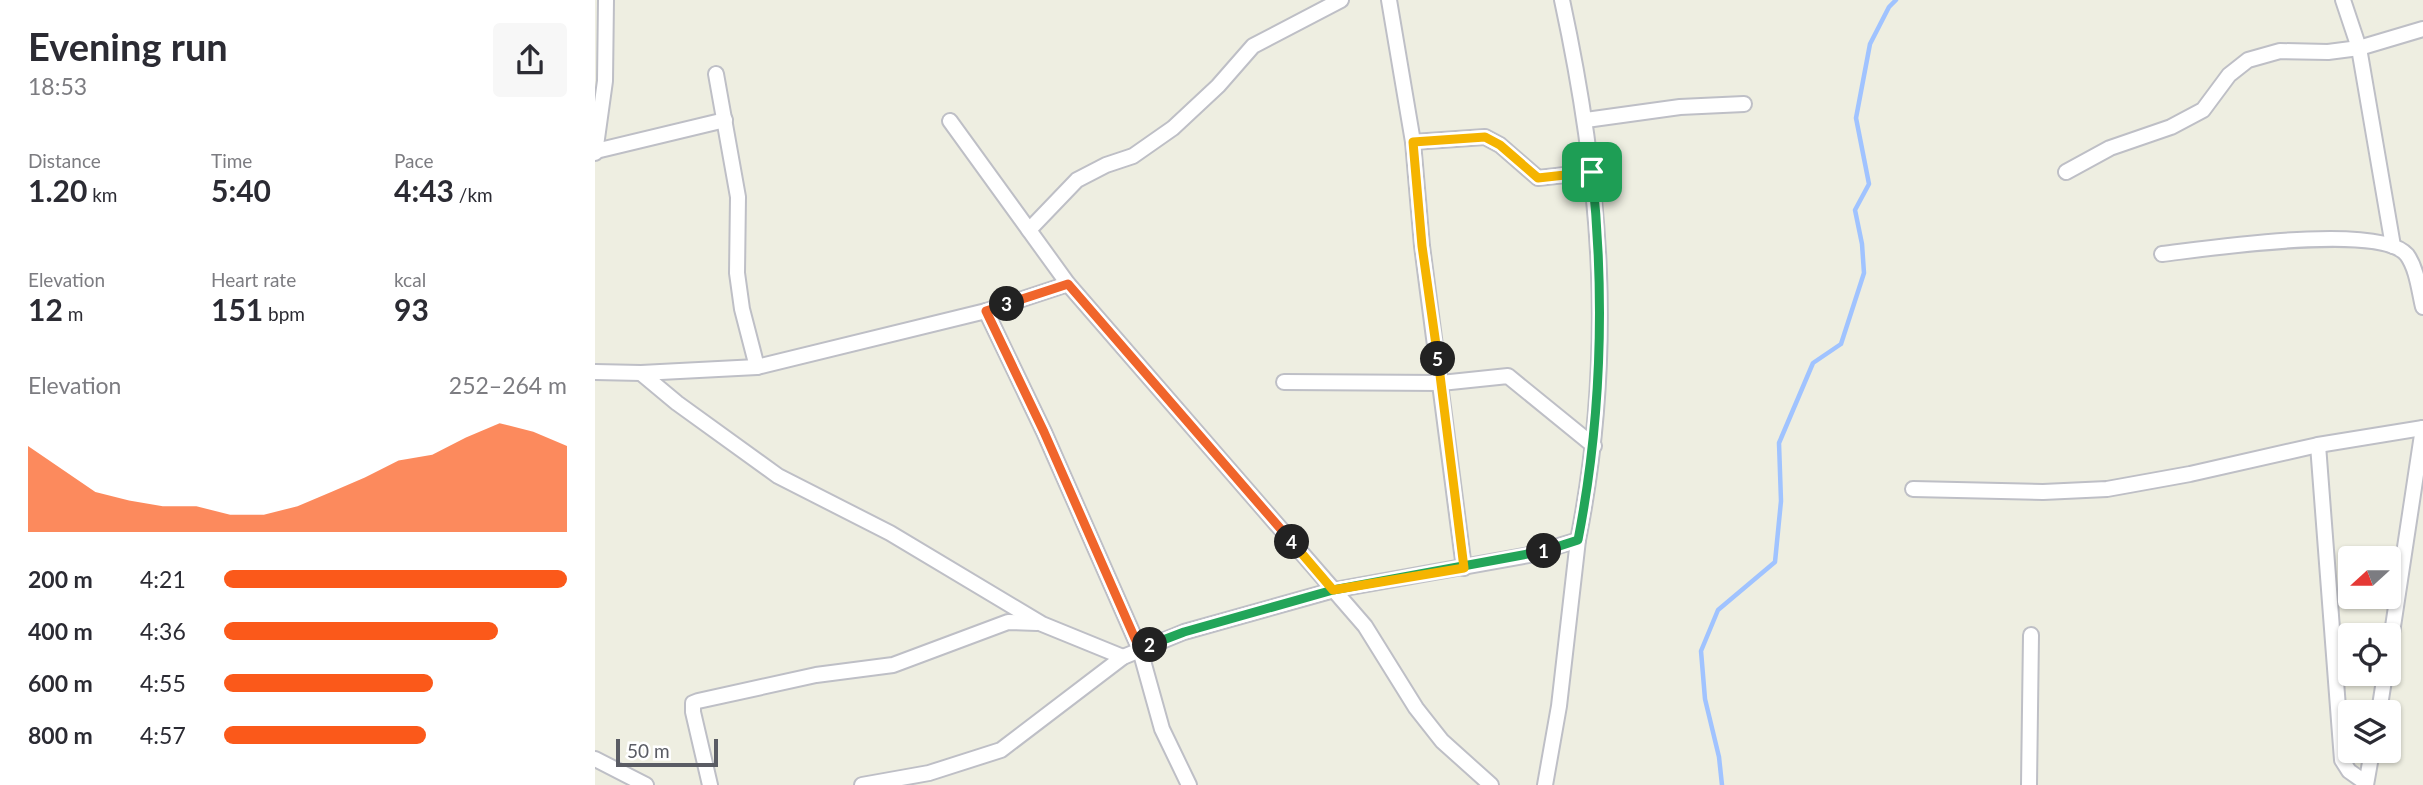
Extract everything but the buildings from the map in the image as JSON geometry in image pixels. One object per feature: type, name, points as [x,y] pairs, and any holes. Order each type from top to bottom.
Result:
[{"type":"street","points":[[606,0],[605,81],[595,152],[725,120]]},
{"type":"street","points":[[1029,230],[1077,180],[1106,165],[1133,156],[1173,128],[1218,86],[1253,46],[1342,0]]},
{"type":"street","points":[[1388,0],[1413,142],[1422,246],[1464,568]]},
{"type":"street","points":[[1545,785],[1559,706],[1578,540],[1594,446],[1601,348],[1600,250],[1592,172],[1586,120],[1562,0]]},
{"type":"street","points":[[2343,0],[2359,48],[2393,246]]},
{"type":"street","points":[[2066,172],[2110,148],[2171,127],[2203,110],[2229,75],[2248,60],[2280,51],[2328,52],[2359,48],[2423,29]]},
{"type":"street","points":[[716,74],[738,197],[737,273],[742,309],[757,366]]},
{"type":"street","points":[[1586,120],[1680,107],[1744,104]]},
{"type":"street","points":[[950,121],[1068,284],[1365,626],[1416,708],[1442,741],[1491,785]]},
{"type":"street","points":[[1413,142],[1485,137],[1500,145],[1538,178],[1592,172]]},
{"type":"street","points":[[2162,254],[2311,238],[2374,241],[2393,246],[2406,254],[2416,275],[2423,307]]},
{"type":"street","points":[[595,372],[641,373],[757,366],[986,311],[1068,284]]},
{"type":"street","points":[[986,311],[1044,432],[1140,650],[1162,729],[1189,785]]},
{"type":"street","points":[[641,373],[677,403],[778,477],[890,533],[1042,624],[1123,657]]},
{"type":"street","points":[[1284,382],[1441,383],[1511,377],[1524,391],[1544,402],[1594,446]]},
{"type":"street","points":[[1913,489],[2043,492],[2106,489],[2190,474],[2318,445],[2423,428],[2394,623]]},
{"type":"street","points":[[2318,445],[2342,760],[2349,771],[2366,784],[2370,763]]},
{"type":"street","points":[[862,785],[929,774],[1001,750],[1123,657],[1184,632],[1333,590],[1529,555],[1578,540]]},
{"type":"street","points":[[710,785],[693,703],[816,675],[893,665],[1008,622],[1042,624]]},
{"type":"street","points":[[2029,785],[2031,635]]},
{"type":"street","points":[[595,759],[646,785]]},
{"type":"waterway","points":[[1722,785],[1719,757],[1705,699],[1701,651],[1718,610],[1775,562],[1781,501],[1779,443],[1813,363],[1841,344],[1864,273],[1862,244],[1855,210],[1869,184],[1856,118],[1870,44],[1889,7],[1896,0]]},
{"type":"route","points":[[1592,172],[1538,178],[1500,145],[1485,137],[1413,142],[1422,246],[1464,568],[1399,579],[1333,590],[1068,284],[986,311],[1044,432],[1140,650],[1184,632],[1333,590],[1464,568],[1529,555],[1578,540],[1596,431],[1601,348],[1600,250],[1592,172]]}]
